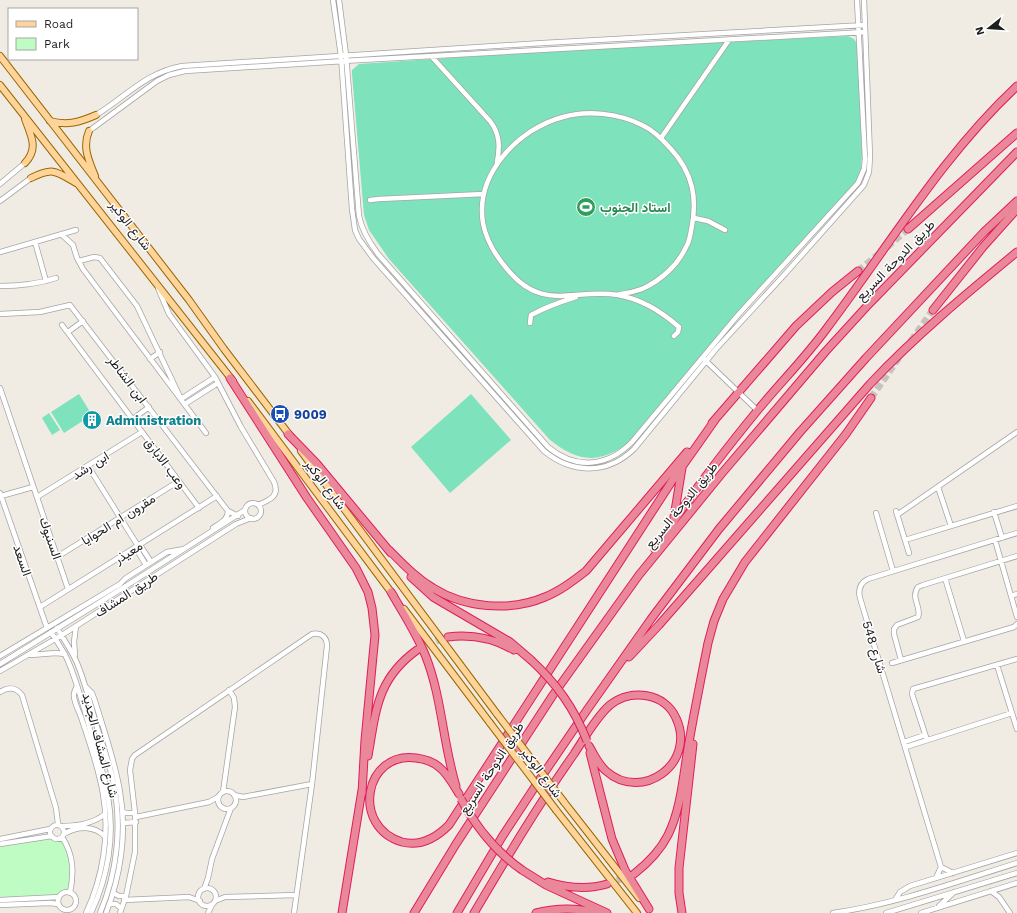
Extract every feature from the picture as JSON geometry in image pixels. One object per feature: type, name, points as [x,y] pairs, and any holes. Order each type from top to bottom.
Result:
[{"type":"highway","points":[[639,575],[674,520],[757,410],[826,329],[955,153],[989,113],[1017,86]]},
{"type":"highway","points":[[908,229],[1017,134]]},
{"type":"highway","name":"طريق الدوحة السريع","points":[[414,913],[456,844],[553,695],[639,575],[728,466],[826,351],[868,305],[1017,152]]},
{"type":"highway","points":[[457,913],[502,837],[540,779],[650,619],[702,551],[800,432],[899,322],[984,232],[1017,201]]},
{"type":"highway","points":[[932,310],[1017,208]]},
{"type":"highway","points":[[612,675],[659,625],[870,384],[898,355],[933,323],[1017,252]]},
{"type":"highway","points":[[389,550],[423,582],[433,589],[454,598],[484,606],[517,605],[544,598],[571,583],[586,571],[796,326],[832,292],[858,271]]},
{"type":"highway","points":[[230,378],[307,498],[356,568],[368,592],[372,608],[375,635],[365,740],[362,793]]},
{"type":"highway","points":[[634,874],[648,863],[657,853],[666,840],[672,827],[708,643],[714,622],[732,581],[758,545],[846,434],[871,398]]},
{"type":"highway","points":[[607,913],[546,885],[522,870],[500,853],[470,815],[460,796],[445,774],[439,767],[431,762],[423,759],[406,758],[396,760],[381,770],[374,780],[370,791],[369,802],[371,814],[382,831],[396,840],[406,843],[424,842],[440,834],[449,825],[682,466],[715,420]]},
{"type":"highway","points":[[288,434],[318,464],[408,575],[433,597],[510,642],[552,681],[576,715],[588,744],[599,764],[605,771],[615,778],[633,783],[643,782],[660,775],[668,769],[675,760],[679,751],[681,739],[680,727],[671,709],[663,702],[646,695],[621,698],[605,710],[545,796],[474,913]]},
{"type":"highway","points":[[674,520],[682,466]]},
{"type":"highway","points":[[391,592],[415,634],[426,658],[433,680],[453,773],[460,796]]},
{"type":"highway","points":[[448,637],[465,636],[484,638],[507,646],[528,658]]},
{"type":"highway","points":[[342,913],[375,717],[381,693],[399,665],[417,650]]},
{"type":"highway","points":[[682,913],[679,893],[679,868],[698,696]]},
{"type":"highway","points":[[588,744],[612,840],[626,870],[650,911]]},
{"type":"highway","points":[[536,878],[560,886],[592,887],[607,884]]},
{"type":"highway","points":[[536,913],[562,908],[579,909],[596,913]]},
{"type":"main road","name":"شارع الوكير","points":[[0,56],[190,300],[224,349],[497,714],[619,874],[650,911]]},
{"type":"main road","name":"شارع الوكير","points":[[0,85],[230,378],[556,810],[637,913]]},
{"type":"main road","points":[[23,114],[33,145],[32,155],[25,164]]},
{"type":"main road","points":[[50,121],[60,124],[72,124],[96,115]]},
{"type":"main road","points":[[89,131],[86,139],[86,150],[98,183]]},
{"type":"main road","points":[[31,178],[45,172],[53,172],[61,174],[79,184]]},
{"type":"street","points":[[333,0],[341,56],[352,209],[355,230],[359,239],[388,275],[551,457],[568,465],[584,469],[606,466],[622,459],[634,449],[706,361],[864,185],[869,172],[870,156],[864,0]]},
{"type":"street","points":[[339,0],[347,61],[361,228],[378,254],[542,439],[555,452],[570,460],[586,462],[599,461],[619,453],[632,442],[701,357],[858,183],[862,176],[865,159],[857,0]]},
{"type":"street","points":[[96,115],[111,106],[144,81],[159,73],[182,66],[543,43],[865,25]]},
{"type":"street","points":[[89,131],[148,87],[164,77],[185,71],[865,32]]},
{"type":"street","points":[[661,138],[729,40]]},
{"type":"street","points":[[432,57],[496,129],[499,141],[497,164]]},
{"type":"street","points":[[144,81],[148,87]]},
{"type":"street","points":[[583,114],[611,115],[642,125],[661,138],[686,167],[692,184],[694,204],[694,218],[687,246],[676,263],[662,278],[643,289],[617,295],[549,296],[535,292],[522,284],[507,270],[494,252],[486,235],[483,222],[484,194],[489,179],[497,164],[509,149],[528,133],[544,124],[563,117],[583,114]]},
{"type":"street","points":[[0,184],[25,164]]},
{"type":"street","points":[[0,201],[31,178]]},
{"type":"street","points":[[370,200],[484,194]]},
{"type":"street","points":[[694,218],[708,221],[725,230]]},
{"type":"street","points":[[0,252],[76,230]]},
{"type":"street","points":[[61,234],[73,245],[78,262],[150,359],[182,399]]},
{"type":"street","points":[[35,242],[46,281]]},
{"type":"street","points":[[78,262],[94,257],[100,258],[137,306],[182,399],[206,433]]},
{"type":"street","points":[[0,286],[46,281],[56,278]]},
{"type":"street","points":[[156,283],[164,304],[174,323],[216,377],[237,420],[276,487],[276,492],[273,497],[258,505],[251,503],[246,507],[246,513],[251,518],[257,517],[260,514],[260,508],[258,505]]},
{"type":"street","points":[[530,322],[531,315],[539,310],[555,303],[583,295]]},
{"type":"street","points":[[617,295],[636,300],[671,320],[679,327],[678,332],[674,336]]},
{"type":"street","name":"ابن الشاطر","points":[[0,314],[40,312],[70,305],[228,511],[238,516]]},
{"type":"street","points":[[68,332],[83,321]]},
{"type":"street","name":"وعب الابارق","points":[[62,324],[199,508]]},
{"type":"street","points":[[150,359],[160,352]]},
{"type":"street","points":[[701,357],[757,410]]},
{"type":"street","points":[[182,399],[216,377]]},
{"type":"street","points":[[185,404],[218,383]]},
{"type":"street","name":"السنبوك","points":[[0,388],[68,589]]},
{"type":"street","points":[[133,419],[149,407]]},
{"type":"street","name":"ابن رشد","points":[[37,498],[142,432]]},
{"type":"street","points":[[909,553],[897,513],[938,487],[1017,432]]},
{"type":"street","points":[[88,466],[138,546],[151,562]]},
{"type":"street","name":"مقرون ام الحوايا","points":[[57,557],[179,481]]},
{"type":"street","points":[[1,494],[34,487]]},
{"type":"street","points":[[938,487],[951,526]]},
{"type":"street","name":"السعد","points":[[1,494],[47,628]]},
{"type":"street","name":"معيذر","points":[[40,608],[217,496]]},
{"type":"street","points":[[905,540],[1017,506]]},
{"type":"street","name":"طريق المشاف","points":[[0,664],[246,510]]},
{"type":"street","points":[[200,540],[205,533],[226,519],[228,511]]},
{"type":"street","points":[[994,512],[1002,538]]},
{"type":"street","points":[[876,513],[893,571]]},
{"type":"street","name":"طريق المشاف","points":[[0,671],[62,636],[236,524],[251,518]]},
{"type":"street","name":"شارع 548","points":[[941,867],[859,594],[859,589],[864,581],[1017,533]]},
{"type":"street","points":[[995,540],[1017,617]]},
{"type":"street","points":[[138,546],[146,565]]},
{"type":"street","name":"طريق المشاف","points":[[0,656],[120,584],[126,578],[167,552],[185,549]]},
{"type":"street","points":[[901,660],[894,629],[897,625],[918,617],[920,613],[914,595],[918,588],[945,578],[1017,556]]},
{"type":"street","points":[[126,586],[134,573]]},
{"type":"street","points":[[945,578],[964,641]]},
{"type":"street","points":[[1011,596],[1017,594]]},
{"type":"street","points":[[892,663],[1014,627],[1017,624]]},
{"type":"street","points":[[75,659],[74,642],[76,626]]},
{"type":"street","name":"شارع المشاف الجديد","points":[[57,628],[75,659],[85,686],[114,783],[118,811],[118,838],[113,871],[107,896],[100,913]]},
{"type":"street","name":"شارع المشاف الجديد","points":[[51,632],[65,654],[77,686],[104,778],[110,811],[110,839],[106,869],[91,913]]},
{"type":"street","points":[[121,911],[134,856],[136,817],[130,770],[132,759],[135,755],[312,634],[318,634],[324,637],[327,646],[312,784],[294,913]]},
{"type":"street","points":[[28,656],[56,653],[65,654]]},
{"type":"street","points":[[926,738],[912,690],[1017,659]]},
{"type":"street","points":[[997,665],[1017,729]]},
{"type":"street","points":[[77,686],[74,692],[74,699],[101,784],[105,814],[105,837],[99,877],[86,913]]},
{"type":"street","points":[[85,686],[92,693],[95,700],[116,774],[123,812],[121,858],[113,893],[106,913]]},
{"type":"street","points":[[0,692],[5,689],[13,688],[22,695],[60,825],[64,829],[63,835],[70,853],[73,866],[73,878],[70,893]]},
{"type":"street","points":[[123,823],[136,817],[209,802],[223,792],[235,707],[234,698],[229,690]]},
{"type":"street","points":[[905,744],[1012,713]]},
{"type":"street","points":[[225,782],[229,791],[234,795],[243,797]]},
{"type":"street","points":[[208,878],[216,896],[207,913],[199,897],[208,878],[212,860],[226,818],[235,802],[243,797],[312,784]]},
{"type":"street","points":[[223,792],[229,791]]},
{"type":"street","points":[[234,795],[235,802]]},
{"type":"street","points":[[218,797],[218,801],[226,818]]},
{"type":"street","points":[[209,802],[222,807],[231,808]]},
{"type":"street","points":[[123,812],[136,817]]},
{"type":"street","points":[[0,839],[50,829],[53,825],[71,826],[96,820],[105,814]]},
{"type":"street","points":[[0,844],[52,836],[58,839],[75,829],[90,828],[100,832],[105,837]]},
{"type":"street","points":[[50,829],[52,836]]},
{"type":"street","points":[[895,900],[900,892],[907,888],[1017,853]]},
{"type":"street","points":[[833,913],[895,900],[1017,863]]},
{"type":"street","points":[[936,878],[941,867],[953,873]]},
{"type":"street","points":[[886,913],[1017,873]]},
{"type":"street","points":[[921,913],[1017,883]]},
{"type":"street","points":[[1002,900],[1002,893],[1005,886]]},
{"type":"street","points":[[113,893],[125,898],[189,897],[208,889],[225,897]]},
{"type":"street","points":[[991,891],[1002,900],[1010,913]]},
{"type":"street","points":[[938,908],[955,892]]},
{"type":"street","points":[[0,900],[59,897],[64,893],[70,893],[74,897],[76,903],[73,908],[67,912],[58,904],[50,903],[0,905]]},
{"type":"street","points":[[189,897],[206,906],[225,897],[296,895]]},
{"type":"street","points":[[58,904],[59,897]]},
{"type":"street","points":[[110,904],[116,904],[121,911]]},
{"type":"green space","points":[[848,36],[854,39],[858,45],[862,155],[861,170],[856,183],[721,331],[713,344],[627,444],[616,451],[597,458],[587,458],[569,452],[550,440],[389,259],[369,230],[364,215],[352,74],[352,70],[359,64],[551,51]]},
{"type":"green space","points":[[79,394],[92,415],[64,433],[51,412]]},
{"type":"green space","points":[[471,394],[511,440],[450,493],[411,447]]},
{"type":"green space","points":[[49,413],[60,430],[52,435],[42,418]]},
{"type":"green space","points":[[48,839],[62,841],[70,859],[69,890],[56,896],[0,898],[0,846]]},
{"type":"tunnel","points":[[887,247],[908,229]]},
{"type":"tunnel","points":[[858,271],[879,254]]},
{"type":"tunnel","points":[[911,341],[933,310]]},
{"type":"tunnel","points":[[871,398],[900,356]]},
{"type":"tunnel","points":[[417,650],[428,644],[448,637]]},
{"type":"tunnel","points":[[607,884],[629,876]]},
{"type":"place","name":"استاد الجنوب","points":[[586,207]]},
{"type":"place","name":"9009","points":[[280,414]]},
{"type":"place","name":"Administration","points":[[92,420]]}]
